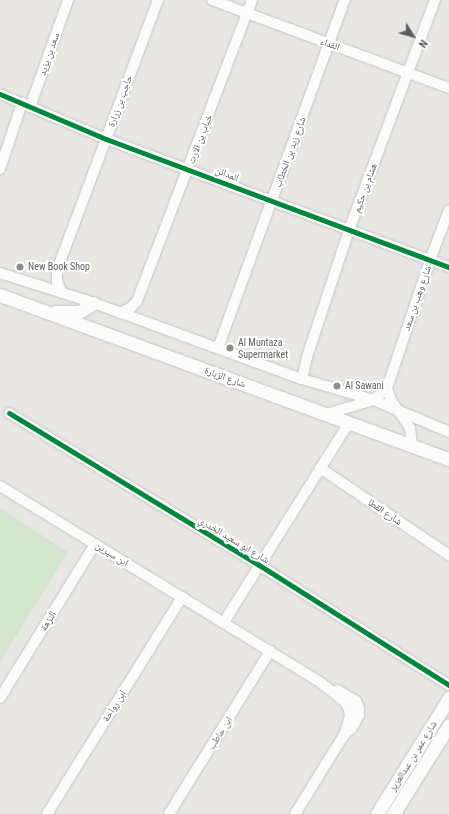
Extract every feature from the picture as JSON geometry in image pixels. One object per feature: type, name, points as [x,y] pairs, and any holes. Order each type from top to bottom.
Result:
[{"type":"street","name":"سعد بن يزيد","points":[[0,169],[68,0]]},
{"type":"street","name":"حاجب بن زرارة","points":[[39,285],[57,270],[158,0]]},
{"type":"street","name":"الفداء","points":[[212,0],[449,88]]},
{"type":"street","name":"خباب بن الارت","points":[[119,313],[130,308],[137,301],[252,0]]},
{"type":"street","name":"شارع زيد بن الخطاب","points":[[218,348],[345,0]]},
{"type":"street","name":"هشام بن حكيم","points":[[302,379],[307,357],[349,230],[435,0]]},
{"type":"street","name":"المدائن","points":[[0,94],[106,139],[449,267]]},
{"type":"street","name":"شارع وهب بن سعد","points":[[326,414],[374,400],[387,388],[430,260],[449,210]]},
{"type":"street","points":[[57,270],[57,282],[62,292]]},
{"type":"street","points":[[0,273],[94,303],[302,379],[374,400],[449,432]]},
{"type":"street","name":"شارع الزبارة","points":[[0,295],[349,423],[412,444],[449,459]]},
{"type":"street","points":[[34,308],[69,314],[79,312],[94,303]]},
{"type":"street","points":[[387,388],[391,400],[410,428],[412,444]]},
{"type":"street","name":"شارع ابو سعيد الخدري","points":[[9,413],[259,565],[449,685]]},
{"type":"street","points":[[224,622],[349,423]]},
{"type":"street","name":"شارع القطا","points":[[320,468],[449,556]]},
{"type":"street","name":"ابن سيرين","points":[[0,486],[224,622],[321,684],[345,702],[349,709],[350,717],[344,736],[295,814]]},
{"type":"street","name":"النزهة","points":[[0,698],[95,544]]},
{"type":"street","name":"ابن رواحة","points":[[47,814],[182,597]]},
{"type":"street","name":"ابن حاطب","points":[[169,814],[270,652]]},
{"type":"street","name":"شارع عمر بن عبدالعزيز","points":[[377,814],[449,698]]},
{"type":"street","name":"شارع عمر بن عبدالعزيز","points":[[393,814],[449,725]]},
{"type":"green space","points":[[0,508],[68,552],[0,662]]},
{"type":"cycle path","points":[[0,94],[106,139],[449,267]]},
{"type":"cycle path","points":[[9,413],[259,565],[449,685]]},
{"type":"place","name":"New Book Shop","points":[[20,267]]},
{"type":"place","name":"Al Muntaza Supermarket","points":[[230,348]]},
{"type":"place","name":"Al Sawani","points":[[337,386]]}]
